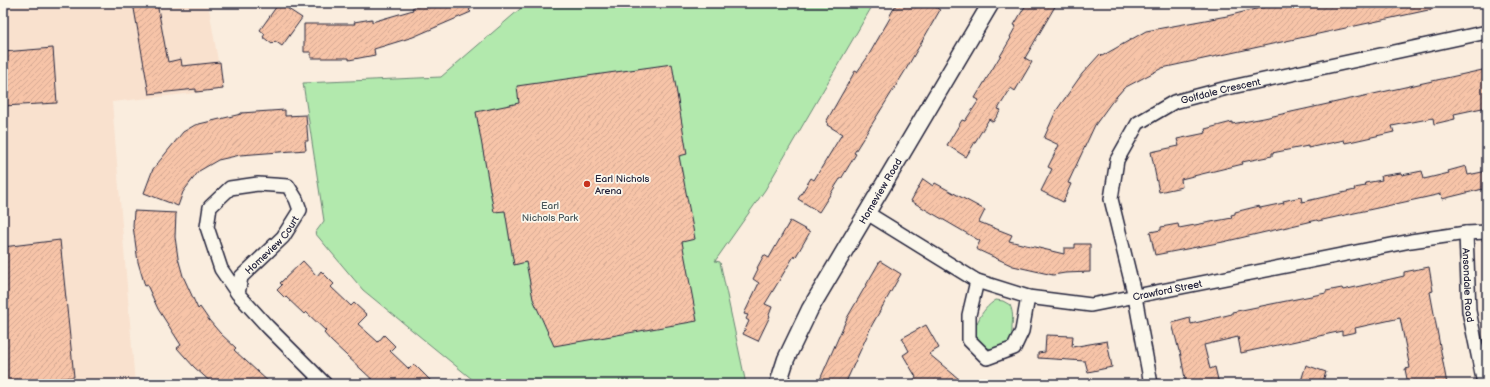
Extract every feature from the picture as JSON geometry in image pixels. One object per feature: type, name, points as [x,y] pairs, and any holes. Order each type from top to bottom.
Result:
[{"type":"street","name":"Homeview Road","points":[[778,384],[786,359],[810,309],[991,3]]},
{"type":"street","name":"Golfdale Crescent","points":[[1151,384],[1135,297],[1111,199],[1117,160],[1138,123],[1174,102],[1227,88],[1487,32]]},
{"type":"street","name":"Homeview Court","points":[[238,294],[241,277],[283,237],[300,210],[296,199],[288,186],[258,184],[230,188],[210,207],[207,227],[221,269],[238,294],[325,384]]},
{"type":"street","name":"Crawford Street","points":[[867,213],[976,281],[1028,297],[1091,305],[1411,241],[1466,233],[1487,232]]},
{"type":"street","name":"Ansondale Road","points":[[1466,233],[1470,311],[1484,384]]},
{"type":"street","points":[[976,281],[968,316],[968,340],[987,358],[1014,348],[1022,331],[1028,297]]},
{"type":"shaded area","points":[[3,3],[208,3],[223,90],[112,102],[135,384],[3,384]]},
{"type":"green space","name":"Earl Nichols Park","points":[[527,3],[874,3],[765,190],[715,261],[720,262],[746,384],[478,384],[363,290],[315,233],[324,221],[303,83],[441,77]]},
{"type":"green space","points":[[996,300],[1003,301],[1010,305],[1013,320],[1011,338],[1007,344],[1001,348],[994,349],[987,348],[981,344],[977,338],[975,330],[983,312]]},
{"type":"building","points":[[133,3],[157,3],[168,62],[181,59],[182,66],[220,62],[223,89],[196,92],[196,89],[149,94]]},
{"type":"building","points":[[279,3],[302,18],[282,46],[275,41],[272,44],[263,37],[265,34],[260,30]]},
{"type":"building","points":[[425,3],[477,3],[469,10],[471,12],[413,37],[374,49],[375,55],[349,60],[349,58],[311,58],[311,52],[304,52],[304,24],[355,24],[354,22],[372,19],[372,22],[413,10],[412,8]]},
{"type":"building","points":[[897,3],[929,3],[940,10],[905,71],[854,153],[856,154],[819,212],[798,199],[811,178],[814,180],[842,134],[827,125],[828,123],[826,122],[855,71],[857,72],[867,58]]},
{"type":"building","points":[[1027,3],[1057,3],[1025,58],[1032,62],[1015,91],[1011,88],[998,109],[1001,110],[993,122],[989,119],[966,157],[947,145],[962,120],[965,121],[979,100],[975,98],[1011,38],[1010,37],[1016,26],[1014,25]]},
{"type":"building","points":[[1280,3],[1432,3],[1433,9],[1162,68],[1124,88],[1111,103],[1095,125],[1068,183],[1071,184],[1063,202],[1041,191],[1052,169],[1048,167],[1059,145],[1044,138],[1056,111],[1082,74],[1100,54],[1102,56],[1146,31],[1227,16]]},
{"type":"building","points":[[53,48],[57,103],[3,106],[3,52]]},
{"type":"building","name":"Earl Nichols Arena","points":[[672,64],[687,154],[679,156],[695,239],[682,242],[697,321],[554,346],[533,299],[526,262],[514,265],[505,211],[494,212],[476,112],[519,103],[517,86]]},
{"type":"building","points":[[1487,69],[1487,107],[1454,114],[1455,119],[1434,124],[1433,118],[1392,126],[1394,132],[1345,143],[1344,140],[1308,148],[1308,146],[1272,153],[1272,156],[1242,162],[1243,164],[1181,179],[1182,187],[1159,192],[1151,152],[1179,146],[1177,139],[1206,133],[1205,129],[1232,122],[1232,124],[1264,118]]},
{"type":"building","points":[[285,110],[285,116],[306,115],[308,141],[305,141],[306,150],[240,155],[218,160],[199,171],[183,192],[178,206],[144,193],[153,169],[183,132],[195,125],[241,113]]},
{"type":"building","points":[[1466,166],[1468,175],[1487,171],[1487,188],[1442,199],[1441,194],[1317,220],[1223,242],[1155,255],[1150,232],[1161,230],[1161,227],[1178,224],[1179,228],[1232,218],[1231,215],[1235,214],[1235,212],[1259,206],[1260,208],[1284,203],[1283,201],[1301,197],[1302,202],[1355,190],[1354,188],[1366,186],[1365,183],[1382,180],[1381,176],[1401,173],[1402,175],[1422,171],[1424,179],[1449,173],[1448,171]]},
{"type":"building","points":[[923,179],[933,186],[935,183],[985,210],[979,222],[1012,235],[1009,241],[1064,254],[1064,248],[1075,248],[1075,244],[1090,244],[1090,272],[1053,275],[1013,266],[976,249],[980,241],[911,201]]},
{"type":"building","points":[[134,211],[176,213],[175,237],[178,258],[183,276],[198,309],[200,307],[220,333],[236,348],[234,350],[271,384],[213,384],[194,367],[177,348],[181,345],[158,309],[147,285],[145,286],[138,262],[133,226]]},
{"type":"building","points":[[790,221],[810,232],[765,304],[772,307],[770,316],[758,341],[743,334],[749,321],[746,319],[748,315],[744,314],[759,283],[753,279],[764,255],[769,258]]},
{"type":"building","points":[[60,240],[74,377],[3,384],[3,247]]},
{"type":"building","points":[[303,261],[317,276],[321,271],[334,284],[331,287],[351,306],[354,303],[367,315],[358,324],[378,342],[384,335],[395,346],[390,351],[409,369],[414,364],[434,384],[377,384],[331,341],[324,333],[326,331],[306,312],[304,314],[286,297],[285,298],[277,290],[282,285],[280,283]]},
{"type":"building","points":[[880,261],[901,274],[872,325],[845,384],[818,384],[847,318]]},
{"type":"building","points":[[1429,267],[1433,291],[1430,292],[1447,384],[1408,384],[1405,369],[1410,368],[1400,318],[1355,328],[1356,332],[1342,335],[1342,331],[1241,353],[1238,337],[1204,345],[1210,369],[1215,367],[1219,384],[1186,384],[1180,351],[1172,323],[1190,318],[1191,324],[1232,314],[1232,312],[1326,293],[1326,291],[1342,288],[1343,290],[1404,276],[1404,272]]},
{"type":"building","points":[[926,325],[939,348],[929,354],[965,384],[911,384],[916,377],[903,355],[909,351],[902,338]]},
{"type":"building","points":[[1046,335],[1073,336],[1072,347],[1107,341],[1112,367],[1088,372],[1085,361],[1038,358],[1038,353],[1045,352]]},
{"type":"building","points":[[1306,365],[1326,372],[1322,384],[1300,384]]},
{"type":"place","name":"Earl Nichols Arena","points":[[587,184]]}]
